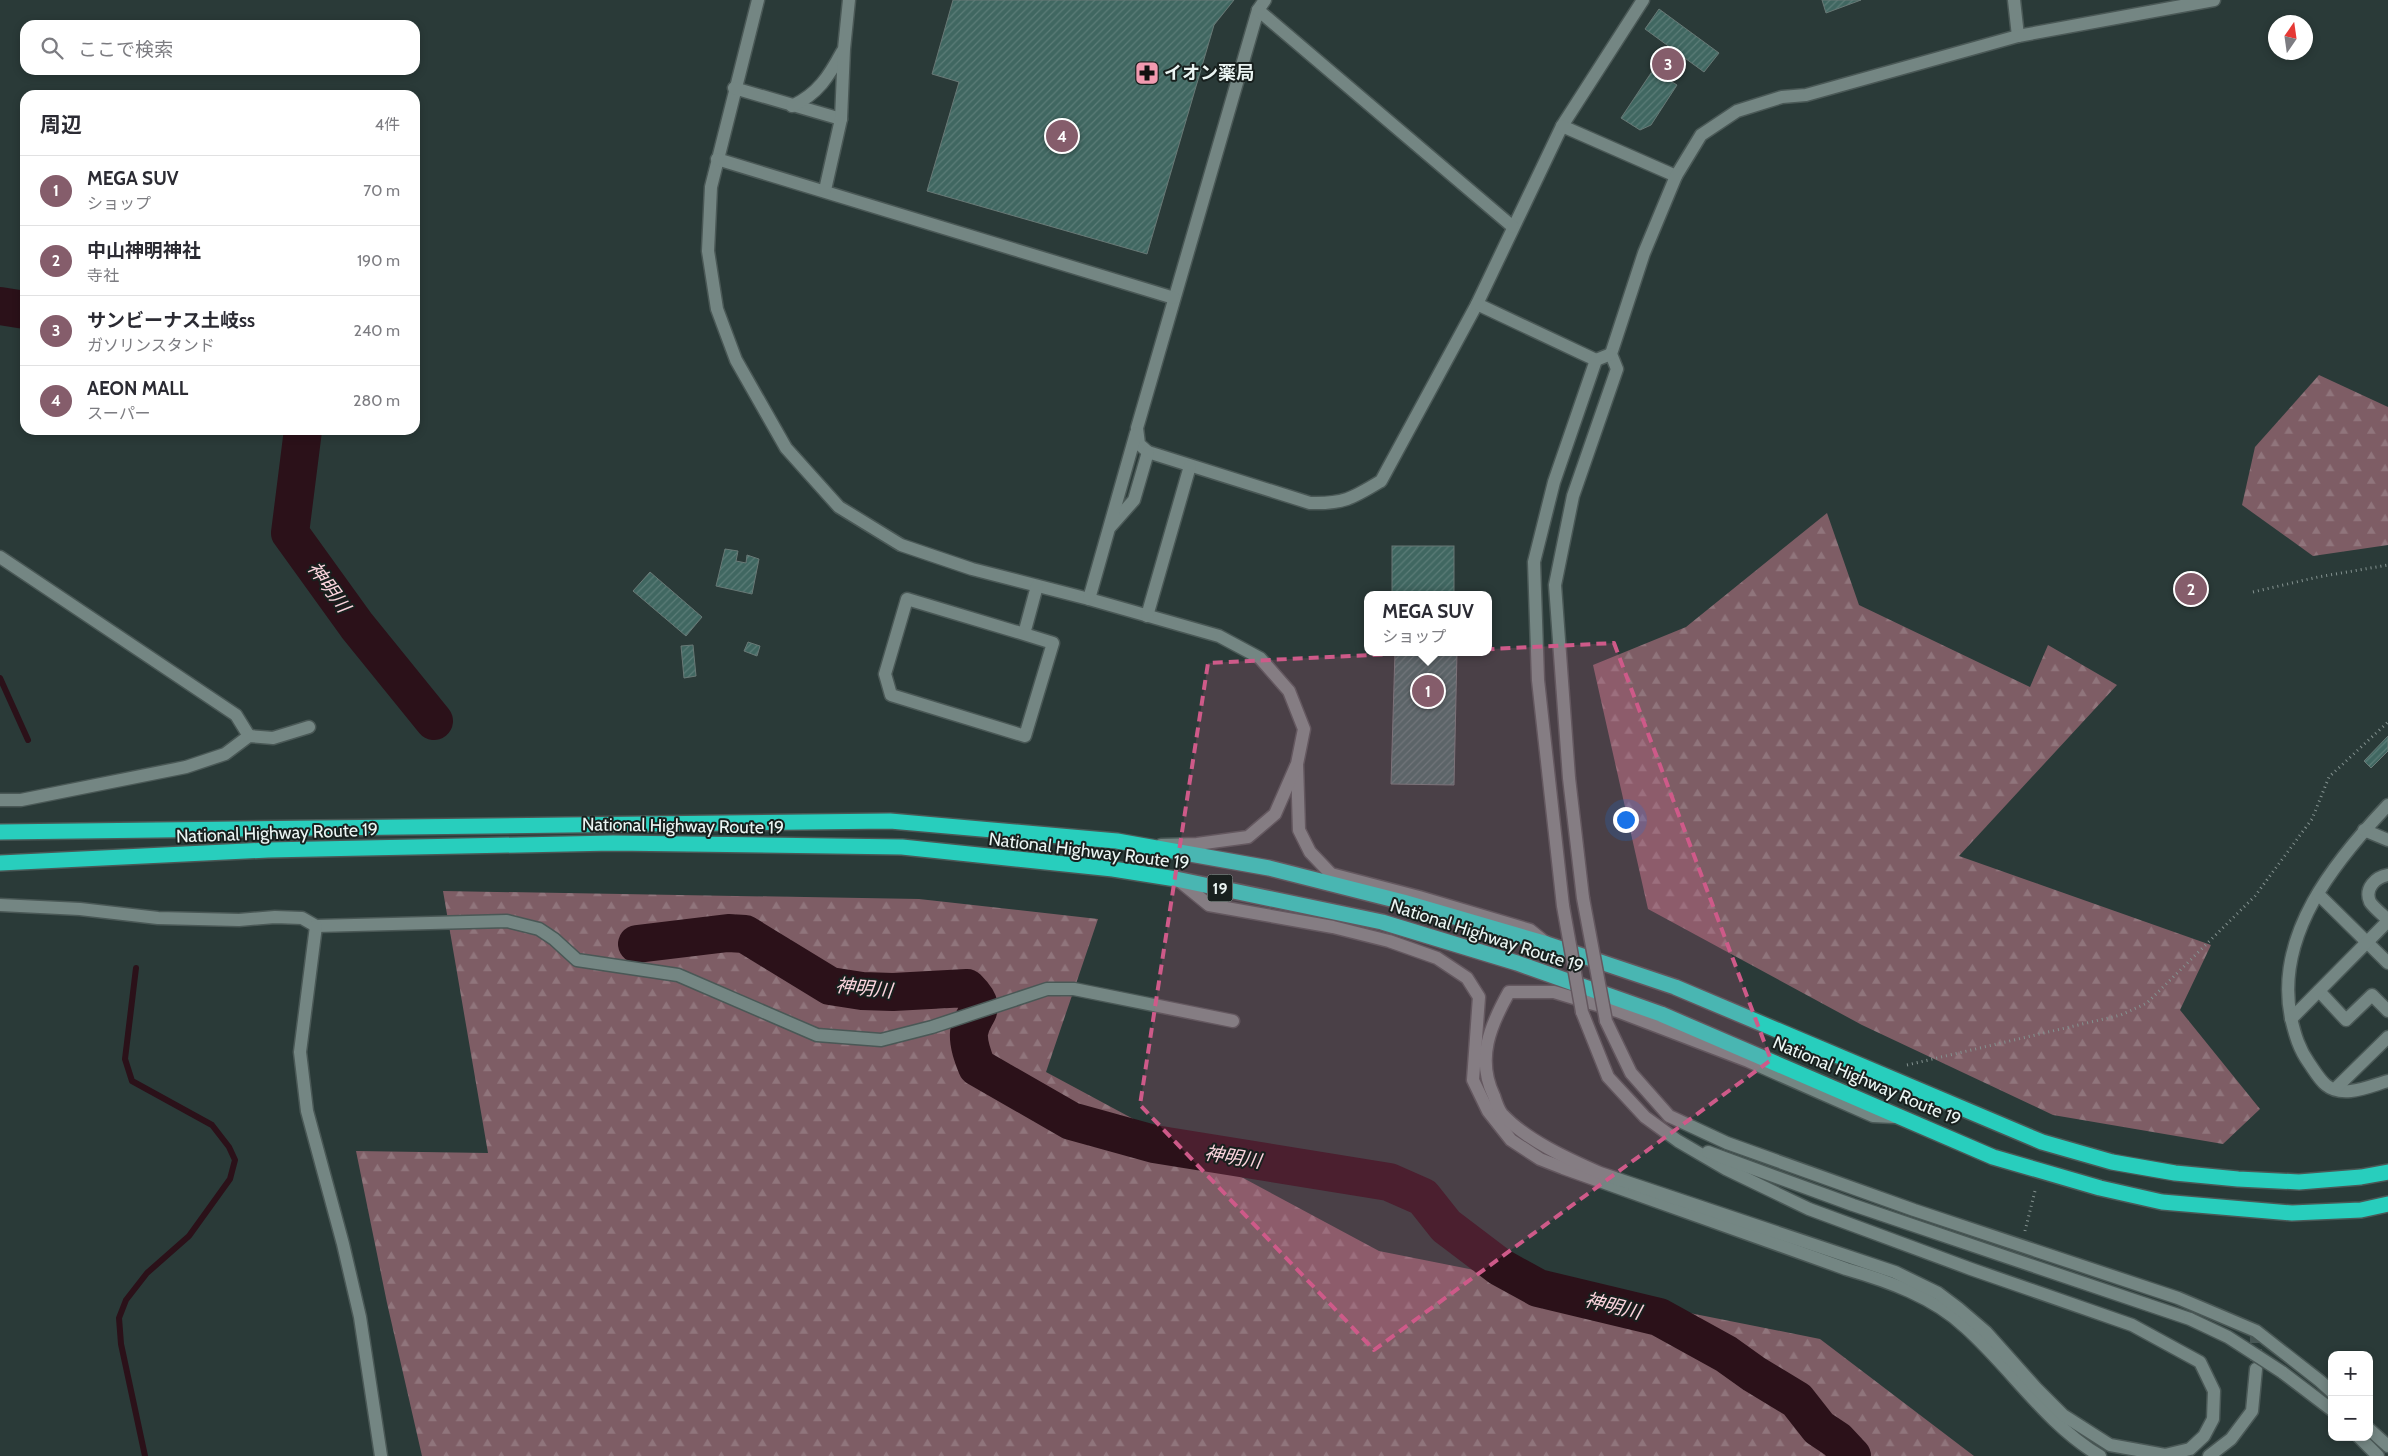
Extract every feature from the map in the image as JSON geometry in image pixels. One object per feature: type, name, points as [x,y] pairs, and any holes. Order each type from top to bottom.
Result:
[{"type":"highway","name":"National Highway Route 19","points":[[0,832],[890,821],[1148,845],[1269,868],[1403,902],[1546,944],[1674,988],[2042,1142],[2112,1162],[2175,1173],[2298,1182],[2361,1177],[2388,1172]]},
{"type":"highway","name":"National Highway Route 19","points":[[0,863],[268,850],[633,843],[902,848],[1114,870],[1176,879],[1382,922],[1517,963],[1661,1014],[1993,1157],[2100,1188],[2162,1202],[2292,1213],[2361,1210],[2388,1204]]},
{"type":"street","points":[[758,0],[734,88],[711,187],[708,251],[717,309],[736,360],[786,448],[840,507],[901,545],[972,569],[1219,636],[1260,658],[1289,691],[1304,729],[1297,764],[1275,814],[1248,837],[1197,844],[1148,845]]},
{"type":"street","points":[[825,190],[841,119],[844,50],[849,0]]},
{"type":"street","points":[[1137,428],[1140,444],[1148,452],[1310,503],[1334,504],[1355,498],[1381,481],[1477,304],[1562,126],[1643,0]]},
{"type":"street","points":[[2014,0],[2018,36]]},
{"type":"street","points":[[2214,0],[2018,36],[1806,95],[1782,97],[1737,111],[1701,135],[1676,176],[1644,253],[1611,354],[1617,369],[1572,496],[1555,586],[1569,778],[1583,898],[1606,1021],[1632,1072],[1668,1116],[1727,1143],[1914,1210],[2178,1298],[2256,1331],[2328,1388]]},
{"type":"street","points":[[1088,599],[1174,298],[1262,5],[1513,227]]},
{"type":"street","points":[[792,106],[807,99],[828,78],[844,50]]},
{"type":"street","points":[[734,88],[841,119]]},
{"type":"street","points":[[1562,126],[1676,176]]},
{"type":"street","points":[[717,158],[1174,298]]},
{"type":"street","points":[[1477,304],[1596,360],[1611,354]]},
{"type":"street","points":[[1596,360],[1554,482],[1534,562],[1538,680],[1563,906],[1582,1012],[1608,1077],[1645,1117],[1678,1141],[1726,1169],[1809,1209],[1970,1269],[2132,1325],[2200,1362],[2214,1391],[2213,1419],[2204,1436],[2190,1449],[2165,1455],[2110,1445],[2063,1415],[1986,1332],[1938,1293],[1895,1272],[1600,1173],[1565,1158],[1543,1145],[1502,1113],[1489,1086],[1484,1063],[1494,1017],[1510,992],[1554,992],[1617,1011],[1748,1061],[1873,1116],[1906,1118]]},
{"type":"street","points":[[1108,530],[1134,500],[1148,452]]},
{"type":"street","points":[[1147,616],[1190,466]]},
{"type":"street","points":[[0,557],[236,715],[249,736]]},
{"type":"street","points":[[1024,634],[1037,586]]},
{"type":"street","points":[[908,599],[1024,634],[1053,643],[1025,736],[891,695],[884,674],[908,599]]},
{"type":"street","points":[[0,800],[21,800],[186,767],[225,754],[249,736],[273,738],[309,727]]},
{"type":"street","points":[[1297,764],[1299,830],[1310,852],[1331,874],[1419,897],[1530,930],[1546,944]]},
{"type":"street","points":[[2388,805],[2352,842],[2318,894],[2297,936],[2289,971],[2287,997],[2296,1040],[2302,1053],[2326,1085],[2335,1089],[2350,1091],[2388,1081]]},
{"type":"street","points":[[2364,830],[2388,840]]},
{"type":"street","points":[[2292,1019],[2367,944],[2388,920],[2370,902],[2369,894],[2370,886],[2376,879],[2388,874]]},
{"type":"street","points":[[1176,879],[1209,905],[1342,929],[1389,941],[1444,963],[1467,978],[1479,997],[1473,1080],[1488,1110],[1511,1140],[1540,1159],[1563,1168],[1846,1269],[1882,1279],[1924,1299],[1947,1312],[1965,1327],[2058,1427],[2079,1444],[2100,1456]]},
{"type":"street","points":[[2318,894],[2388,963]]},
{"type":"street","points":[[0,904],[80,909],[158,918],[239,920],[284,917],[302,918],[316,926],[507,921],[539,929],[554,939],[577,960],[678,975],[817,1035],[881,1040],[932,1027],[1047,989],[1074,989],[1233,1021]]},
{"type":"street","points":[[316,926],[300,1052],[307,1111],[343,1244],[360,1317],[381,1456]]},
{"type":"street","points":[[2319,991],[2346,1020],[2372,995],[2388,1011]]},
{"type":"street","points":[[2335,1089],[2388,1037]]},
{"type":"street","points":[[1678,1141],[1853,1205],[2190,1319],[2228,1337],[2282,1372],[2328,1407]]},
{"type":"street","points":[[2209,1456],[2231,1439],[2252,1411],[2256,1369]]},
{"type":"street","points":[[2373,1433],[2388,1446]]},
{"type":"street","points":[[2364,1441],[2378,1456]]},
{"type":"path","points":[[2253,592],[2318,577],[2388,565]]},
{"type":"path","points":[[1892,1080],[1899,1067],[2121,1015],[2147,1003],[2255,896],[2312,818],[2329,777],[2388,722]]},
{"type":"path","points":[[2025,1231],[2035,1191]]},
{"type":"highlighted area","points":[[1614,643],[1771,1060],[1374,1350],[1140,1105],[1208,663]]},
{"type":"green space","points":[[2319,375],[2388,407],[2388,545],[2313,556],[2242,505],[2255,447]]},
{"type":"green space","points":[[1827,513],[1859,605],[2030,687],[2048,645],[2117,685],[1959,856],[2211,945],[2180,1010],[2260,1109],[2223,1144],[2053,1115],[1862,1025],[1648,909],[1593,665],[1686,627]]},
{"type":"green space","points":[[443,891],[919,899],[1098,919],[1046,1072],[1379,1251],[1820,1339],[1974,1456],[422,1456],[387,1303],[356,1151],[488,1153]]},
{"type":"building","points":[[953,0],[1234,0],[1214,25],[1147,254],[927,191],[959,82],[932,74]]},
{"type":"building","points":[[1822,0],[1861,0],[1826,13]]},
{"type":"building","points":[[1659,9],[1719,53],[1704,72],[1645,29]]},
{"type":"building","points":[[1653,70],[1677,85],[1651,125],[1640,130],[1621,118]]},
{"type":"building","points":[[1392,546],[1454,546],[1454,591],[1392,591]]},
{"type":"building","points":[[725,549],[738,551],[736,561],[746,563],[747,555],[759,559],[752,594],[716,586]]},
{"type":"building","points":[[650,572],[702,617],[686,636],[633,591]]},
{"type":"building","points":[[748,642],[760,646],[757,656],[744,651]]},
{"type":"building","points":[[693,645],[696,676],[684,678],[681,646]]},
{"type":"building","points":[[1395,656],[1457,656],[1454,785],[1391,784]]},
{"type":"building","points":[[2388,736],[2388,751],[2371,768],[2364,761]]},
{"type":"waterway","name":"神明川","points":[[0,306],[20,309]]},
{"type":"waterway","name":"神明川","points":[[302,435],[290,533],[357,626],[434,721]]},
{"type":"waterway","points":[[0,678],[28,740]]},
{"type":"waterway","name":"神明川","points":[[637,944],[728,933],[745,934],[830,986],[862,991],[893,992],[967,988],[978,1002],[979,1007],[969,1033],[972,1055],[977,1067],[1071,1121],[1154,1144],[1389,1182],[1423,1197],[1446,1226],[1500,1267],[1538,1288],[1659,1317],[1726,1354],[1754,1374],[1797,1400],[1819,1428],[1837,1440],[1852,1456]]},
{"type":"waterway","points":[[136,968],[125,1059],[132,1081],[212,1125],[229,1147],[235,1160],[230,1179],[189,1236],[147,1273],[126,1300],[119,1318],[121,1344],[145,1456]]},
{"type":"tunnel","points":[[2256,1331],[2256,1364]]},
{"type":"place","name":"サンビーナス土岐ss","points":[[1668,64]]},
{"type":"place","name":"イオン薬局","points":[[1147,73]]},
{"type":"place","name":"AEON MALL","points":[[1062,136]]},
{"type":"place","name":"中山神明神社","points":[[2191,589]]},
{"type":"place","name":"MEGA SUV","points":[[1428,691]]}]
